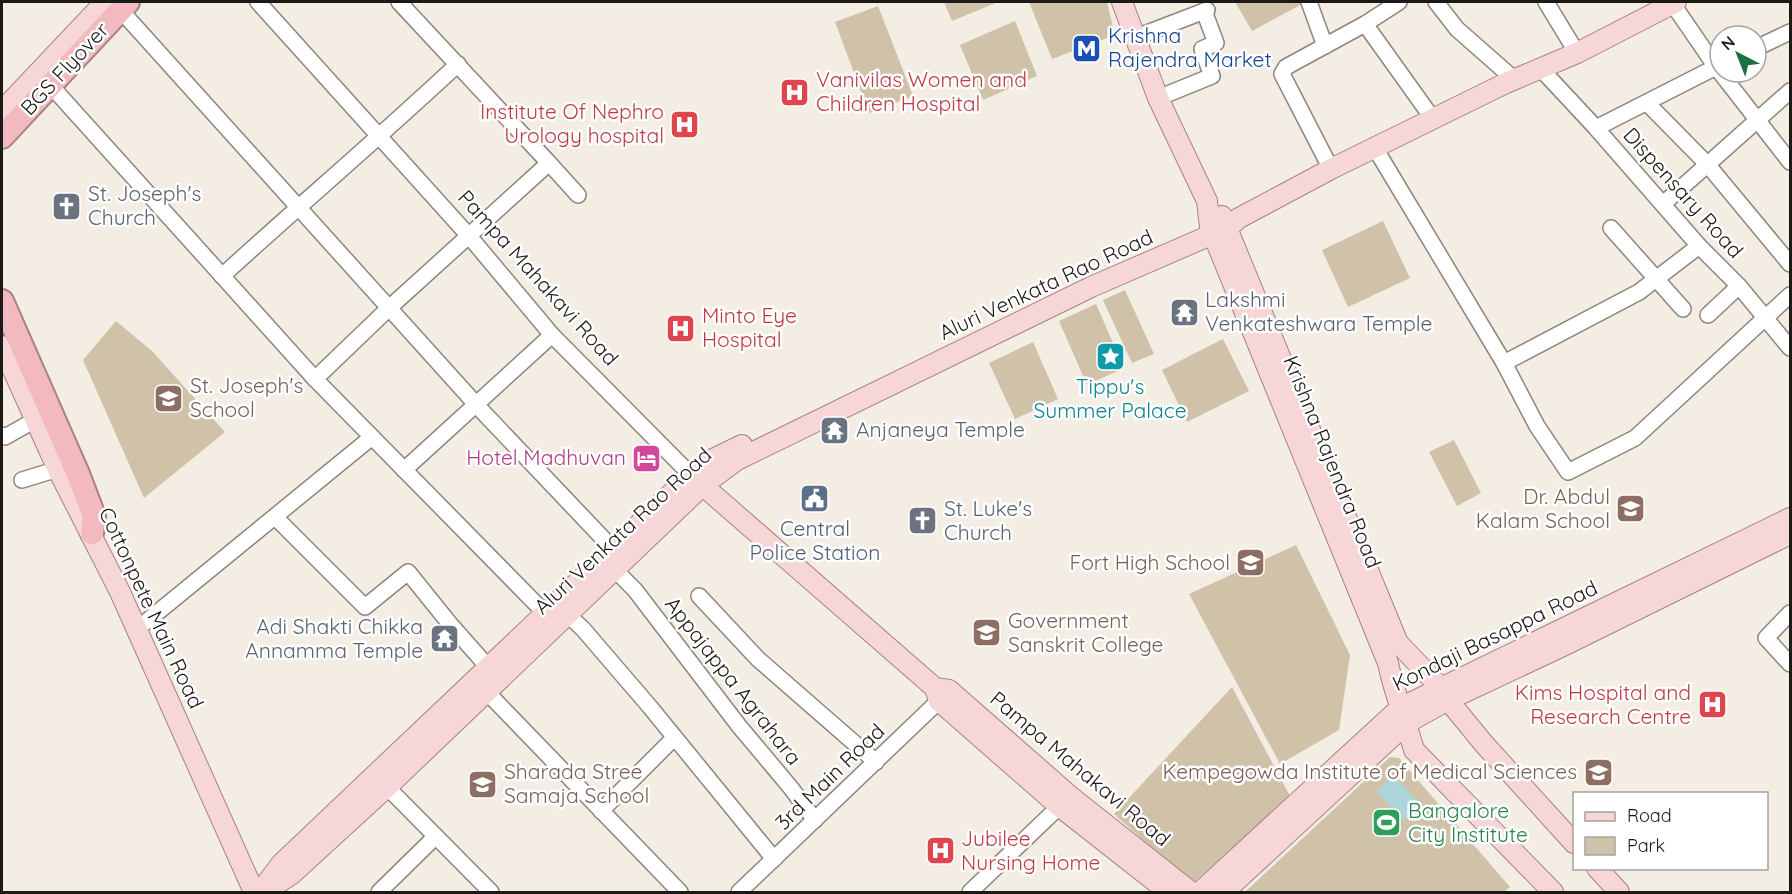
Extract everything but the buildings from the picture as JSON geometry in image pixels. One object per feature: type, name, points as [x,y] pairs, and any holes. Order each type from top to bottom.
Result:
[{"type":"highway","name":"BGS Flyover","points":[[2,116],[124,5]]},
{"type":"highway","name":"BGS Flyover","points":[[2,137],[124,5]]},
{"type":"highway","points":[[2,301],[68,472],[94,516],[92,533]]},
{"type":"main road","points":[[2,111],[105,2]]},
{"type":"main road","points":[[1122,2],[1158,98],[1206,201],[1221,214],[1223,226]]},
{"type":"main road","name":"Aluri Venkata Rao Road","points":[[262,892],[292,874],[387,787],[545,613],[613,549],[697,481],[1091,287],[1223,226],[1433,119],[1576,53],[1674,2]]},
{"type":"main road","points":[[2,143],[124,5]]},
{"type":"main road","name":"Aluri Venkata Rao Road","points":[[262,892],[281,864],[483,680],[568,615],[615,570],[697,481],[707,462],[1122,261],[1223,226]]},
{"type":"main road","name":"Krishna Rajendra Road","points":[[1223,226],[1398,643],[1573,841]]},
{"type":"main road","name":"Krishna Rajendra Road","points":[[1223,226],[1388,663],[1414,750],[1553,892]]},
{"type":"main road","points":[[2,346],[35,420],[68,472]]},
{"type":"main road","name":"Pampa Mahakavi Road","points":[[697,481],[1170,892]]},
{"type":"main road","name":"Kondaji Basappa Road","points":[[1200,892],[1403,716],[1791,518]]},
{"type":"main road","name":"Cottonpete Main Road","points":[[92,533],[254,892]]},
{"type":"main road","name":"Kondaji Basappa Road","points":[[1444,694],[1563,646],[1791,534]]},
{"type":"main road","name":"Kondaji Basappa Road","points":[[1224,892],[1403,716]]},
{"type":"main road","name":"Pampa Mahakavi Road","points":[[1065,802],[1191,892]]},
{"type":"main road","points":[[1599,870],[1619,892]]},
{"type":"street","name":"Pampa Mahakavi Road","points":[[258,2],[470,236],[552,335],[697,481]]},
{"type":"street","points":[[399,2],[578,195]]},
{"type":"street","points":[[1309,2],[1326,46]]},
{"type":"street","points":[[1331,169],[1282,74],[1286,67],[1365,24],[1399,2]]},
{"type":"street","points":[[1436,2],[1457,29],[1515,80]]},
{"type":"street","points":[[1546,2],[1576,53]]},
{"type":"street","points":[[1674,2],[1708,55]]},
{"type":"street","points":[[124,5],[297,208],[476,405],[613,549]]},
{"type":"street","points":[[1134,38],[1205,11],[1216,43],[1202,49],[1212,76],[1158,98]]},
{"type":"street","points":[[1365,24],[1433,119]]},
{"type":"street","points":[[1768,43],[1791,32]]},
{"type":"street","points":[[222,276],[297,208],[380,138],[458,64]]},
{"type":"street","name":"Dispensary Road","points":[[1541,69],[1699,246],[1739,286],[1765,320],[1791,348]]},
{"type":"street","points":[[1596,128],[1708,71]]},
{"type":"street","points":[[1729,84],[1791,162]]},
{"type":"street","points":[[53,88],[315,380],[545,613]]},
{"type":"street","points":[[1663,204],[1791,91]]},
{"type":"street","points":[[1647,103],[1707,164],[1791,264]]},
{"type":"street","points":[[1375,148],[1504,363],[1537,426],[1568,472],[1635,438],[1791,296]]},
{"type":"street","points":[[315,380],[389,308],[549,163]]},
{"type":"street","points":[[1611,228],[1683,309]]},
{"type":"street","points":[[1504,363],[1639,292],[1699,246]]},
{"type":"street","points":[[1708,315],[1739,286]]},
{"type":"street","points":[[404,470],[552,335]]},
{"type":"street","points":[[2,435],[5,437],[35,420]]},
{"type":"street","points":[[136,630],[372,437]]},
{"type":"street","points":[[22,480],[68,472]]},
{"type":"street","points":[[275,517],[365,607],[408,572],[450,624],[483,680],[601,811],[680,892]]},
{"type":"street","name":"Appajappa Agrahara","points":[[615,570],[635,590],[739,726],[815,820]]},
{"type":"street","points":[[699,596],[758,659],[876,762]]},
{"type":"street","points":[[1791,613],[1766,638],[1791,664]]},
{"type":"street","points":[[568,615],[583,629],[650,707],[774,859]]},
{"type":"street","name":"3rd Main Road","points":[[739,892],[876,762],[941,693]]},
{"type":"street","points":[[601,811],[674,738]]},
{"type":"street","points":[[387,787],[490,892]]},
{"type":"street","points":[[970,892],[1065,802]]},
{"type":"street","points":[[379,892],[435,837]]},
{"type":"green space","points":[[944,2],[998,2],[952,21]]},
{"type":"green space","points":[[1029,2],[1107,2],[1115,35],[1052,59]]},
{"type":"green space","points":[[1235,2],[1306,2],[1252,31]]},
{"type":"green space","points":[[878,6],[913,96],[869,113],[835,22]]},
{"type":"green space","points":[[1015,21],[1037,76],[983,100],[960,45]]},
{"type":"green space","points":[[1383,221],[1410,278],[1348,307],[1322,250]]},
{"type":"green space","points":[[1125,290],[1154,354],[1132,363],[1103,300]]},
{"type":"green space","points":[[1096,304],[1124,368],[1087,385],[1059,321]]},
{"type":"green space","points":[[116,321],[152,351],[225,432],[144,498],[83,360]]},
{"type":"green space","points":[[1223,339],[1249,391],[1187,422],[1162,370]]},
{"type":"green space","points":[[1033,342],[1058,399],[1015,419],[989,363]]},
{"type":"green space","points":[[1454,440],[1481,493],[1457,506],[1429,452]]},
{"type":"green space","points":[[1296,545],[1350,655],[1339,730],[1280,764],[1189,594]]},
{"type":"green space","points":[[1232,687],[1290,796],[1192,884],[1114,814]]},
{"type":"green space","name":"Bangalore City Institute","points":[[1390,757],[1399,758],[1510,887],[1503,892],[1245,892]]},
{"type":"water","points":[[1394,776],[1421,805],[1404,821],[1377,791]]},
{"type":"place","name":"Krishna Rajendra Market","points":[[1087,48]]},
{"type":"place","name":"Vanivilas Women and Children Hospital","points":[[795,92]]},
{"type":"place","name":"Institute Of Nephro Urology hospital","points":[[685,124]]},
{"type":"place","name":"St. Joseph's Church","points":[[67,206]]},
{"type":"place","name":"Lakshmi Venkateshwara Temple","points":[[1184,312]]},
{"type":"place","name":"Minto Eye Hospital","points":[[681,328]]},
{"type":"place","name":"Tippu's Summer Palace","points":[[1110,356]]},
{"type":"place","name":"St. Joseph's School","points":[[169,398]]},
{"type":"place","name":"Anjaneya Temple","points":[[835,430]]},
{"type":"place","name":"Hotel Madhuvan","points":[[647,458]]},
{"type":"place","name":"Central Police Station","points":[[815,498]]},
{"type":"place","name":"Dr. Abdul Kalam School","points":[[1631,509]]},
{"type":"place","name":"St. Luke's Church","points":[[923,521]]},
{"type":"place","name":"Fort High School","points":[[1251,563]]},
{"type":"place","name":"Government Sanskrit College","points":[[987,633]]},
{"type":"place","name":"Adi Shakti Chikka Annamma Temple","points":[[444,639]]},
{"type":"place","name":"Kims Hospital and Research Centre","points":[[1712,705]]},
{"type":"place","name":"Kempegowda Institute of Medical Sciences","points":[[1598,772]]},
{"type":"place","name":"Sharada Stree Samaja School","points":[[483,784]]},
{"type":"place","name":"Bangalore City Institute","points":[[1387,823]]},
{"type":"place","name":"Jubilee Nursing Home","points":[[940,851]]}]
